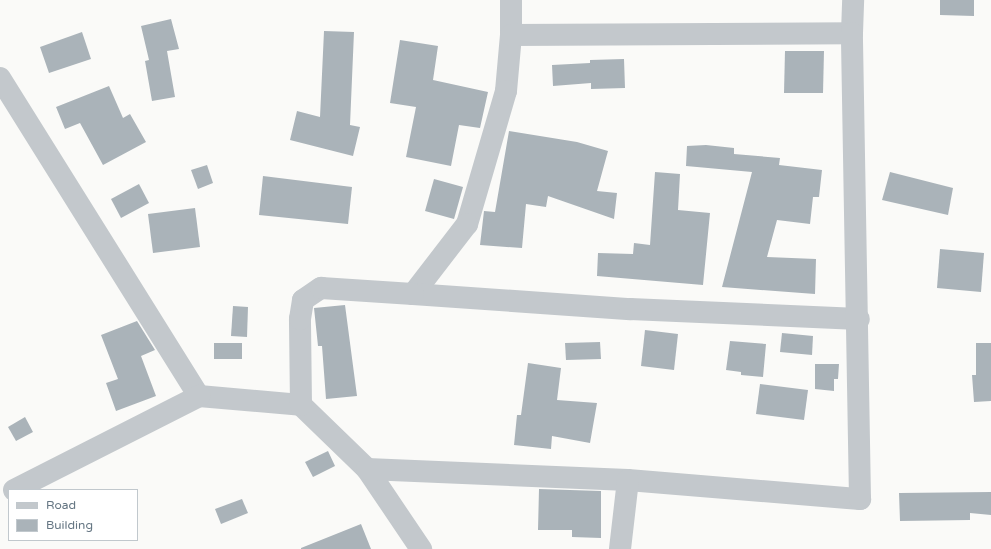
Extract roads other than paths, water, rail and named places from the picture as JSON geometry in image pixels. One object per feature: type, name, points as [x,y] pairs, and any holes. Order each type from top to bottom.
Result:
[{"type":"street","points":[[413,294],[466,224],[506,90],[511,35],[511,0]]},
{"type":"street","points":[[367,468],[628,480],[860,499],[859,319],[852,103],[853,0]]},
{"type":"street","points":[[511,35],[852,33]]},
{"type":"street","points":[[0,78],[199,396]]},
{"type":"street","points":[[301,405],[300,319],[303,300],[322,288],[630,309],[859,319]]},
{"type":"street","points":[[16,489],[199,396],[301,405],[367,468],[421,549]]},
{"type":"street","points":[[620,549],[628,480]]}]
